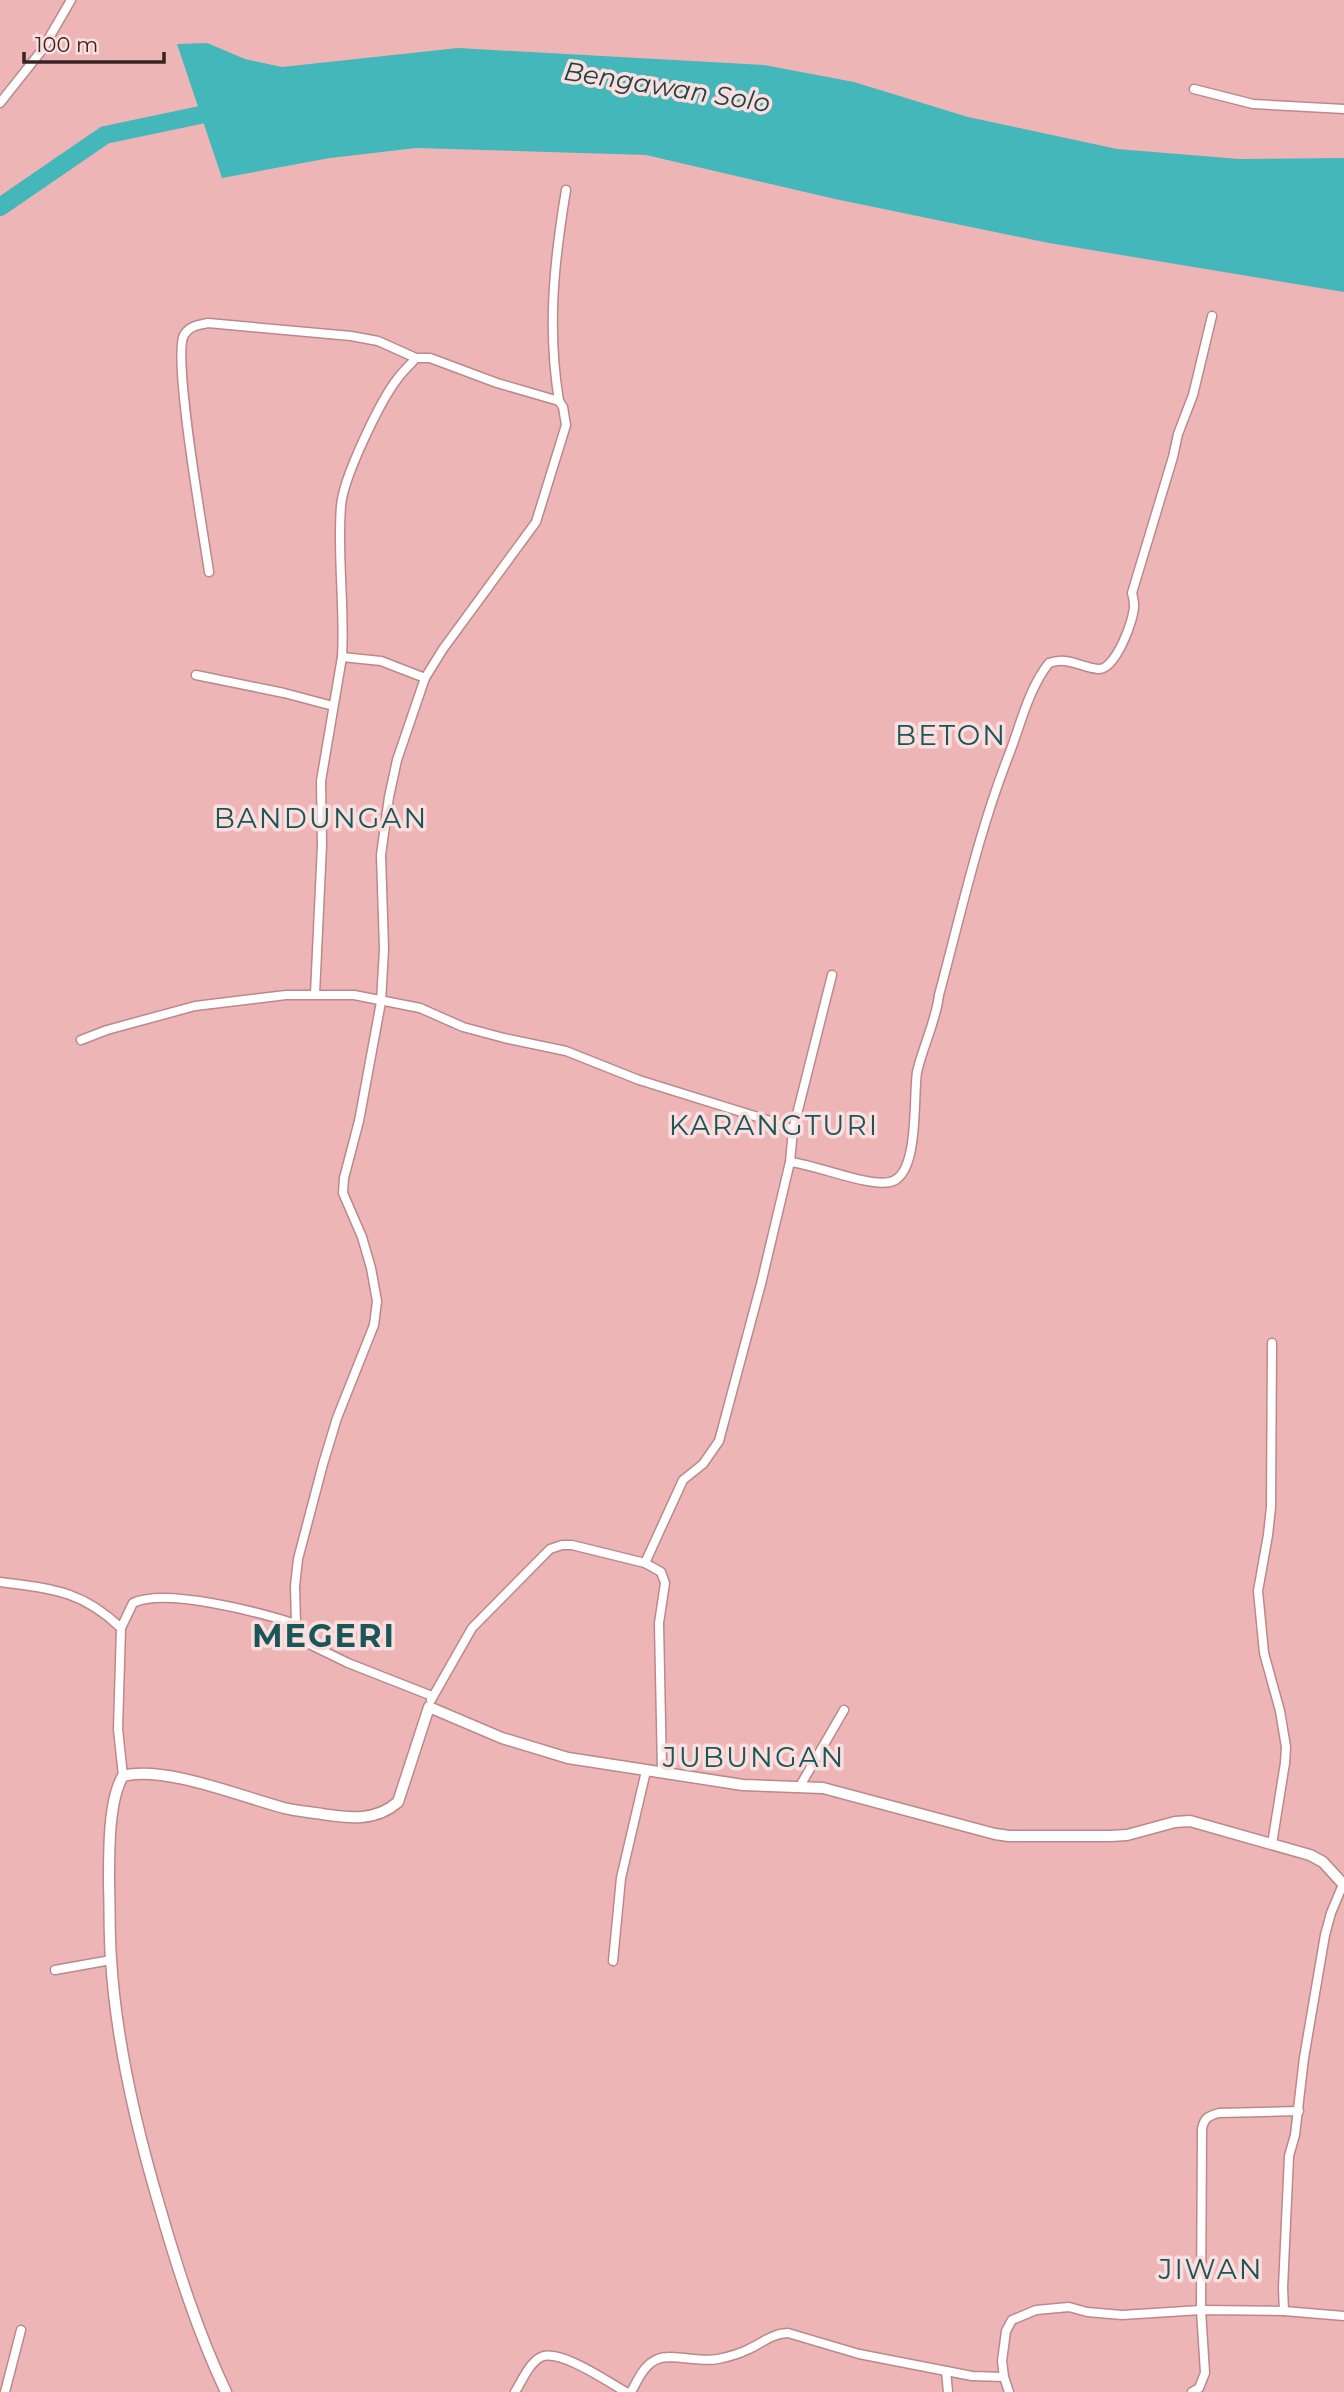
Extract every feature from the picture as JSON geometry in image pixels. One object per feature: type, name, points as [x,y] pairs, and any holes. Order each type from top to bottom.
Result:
[{"type":"street","points":[[0,103],[42,50],[71,0]]},
{"type":"street","points":[[1194,89],[1253,104],[1344,109]]},
{"type":"street","points":[[432,1696],[348,1663],[305,1642],[296,1624],[295,1586],[298,1559],[312,1503],[337,1418],[374,1325],[377,1301],[362,1237],[342,1193],[359,1121],[381,1002],[384,949],[381,855],[389,797],[397,760],[425,678],[443,649],[536,522],[566,425],[563,407],[559,401],[552,349],[552,301],[566,190]]},
{"type":"street","points":[[790,1162],[883,1183],[894,1182],[902,1175],[914,1129],[917,1075],[988,810],[1002,770],[1026,706],[1048,663],[1066,660],[1097,669],[1104,668],[1111,664],[1123,642],[1134,607],[1132,592],[1178,434],[1193,395],[1212,316]]},
{"type":"street","points":[[209,572],[188,430],[181,350],[185,335],[197,325],[208,323],[351,336],[378,341],[416,358],[430,358],[497,383],[559,401]]},
{"type":"street","points":[[315,995],[322,845],[321,781],[342,657],[344,618],[340,537],[344,488],[391,389],[416,358]]},
{"type":"street","points":[[342,657],[380,661],[425,678]]},
{"type":"street","points":[[196,675],[332,706]]},
{"type":"street","points":[[645,1563],[683,1480],[703,1464],[719,1441],[761,1283],[790,1162],[793,1130],[832,975]]},
{"type":"street","points":[[81,1040],[107,1030],[195,1006],[286,995],[354,995],[420,1008],[463,1027],[566,1051],[639,1080],[793,1130]]},
{"type":"street","points":[[1272,1343],[1269,1475],[1271,1507],[1258,1591],[1264,1653],[1280,1711],[1286,1747],[1272,1844]]},
{"type":"street","points":[[123,1776],[151,1773],[288,1809],[350,1818],[387,1812],[398,1802],[432,1696],[472,1628],[550,1549],[562,1545],[572,1545],[645,1563],[661,1572],[665,1583],[659,1623],[662,1772]]},
{"type":"street","points":[[0,1582],[52,1589],[70,1595],[98,1607],[121,1628]]},
{"type":"street","points":[[226,2392],[188,2298],[140,2137],[122,2046],[111,1960],[109,1852],[116,1793],[123,1776],[118,1729],[121,1628],[134,1603],[160,1598],[233,1606],[296,1624]]},
{"type":"street","points":[[429,1707],[502,1738],[568,1758],[743,1785],[823,1788],[887,1807],[1009,1836],[1127,1835],[1190,1821],[1323,1861],[1343,1884],[1331,1913],[1323,1948],[1289,2156],[1284,2311]]},
{"type":"street","points":[[800,1786],[844,1710]]},
{"type":"street","points":[[613,1961],[621,1878],[646,1771]]},
{"type":"street","points":[[55,1970],[111,1960]]},
{"type":"street","points":[[1192,2392],[1199,2388],[1205,2373],[1201,2310],[1204,2121],[1208,2116],[1219,2113],[1298,2111]]},
{"type":"street","points":[[1009,2392],[1002,2361],[1006,2331],[1012,2320],[1022,2314],[1052,2307],[1069,2307],[1114,2315],[1201,2310],[1284,2311],[1344,2316]]},
{"type":"street","points":[[5,2392],[21,2330]]},
{"type":"street","points":[[631,2392],[650,2364],[660,2357],[716,2360],[750,2349],[779,2333],[788,2333],[840,2350],[946,2371],[987,2378],[1004,2377]]},
{"type":"street","points":[[515,2392],[535,2362],[542,2356],[557,2355],[626,2392]]},
{"type":"street","points":[[946,2371],[948,2392]]},
{"type":"water","points":[[207,43],[245,59],[282,67],[458,48],[764,65],[854,82],[968,117],[1117,149],[1239,159],[1344,158],[1344,292],[1049,243],[835,199],[646,155],[416,148],[330,158],[222,178],[177,44]]},
{"type":"waterway","name":"Bengawan Solo","points":[[0,207],[105,135],[224,110]]},
{"type":"district","name":"BETON","points":[[951,735]]},
{"type":"district","name":"BANDUNGAN","points":[[321,818]]},
{"type":"district","name":"KARANGTURI","points":[[774,1125]]},
{"type":"district","name":"MEGERI","points":[[324,1635]]},
{"type":"district","name":"JUBUNGAN","points":[[754,1757]]},
{"type":"district","name":"JIWAN","points":[[1211,2269]]}]
